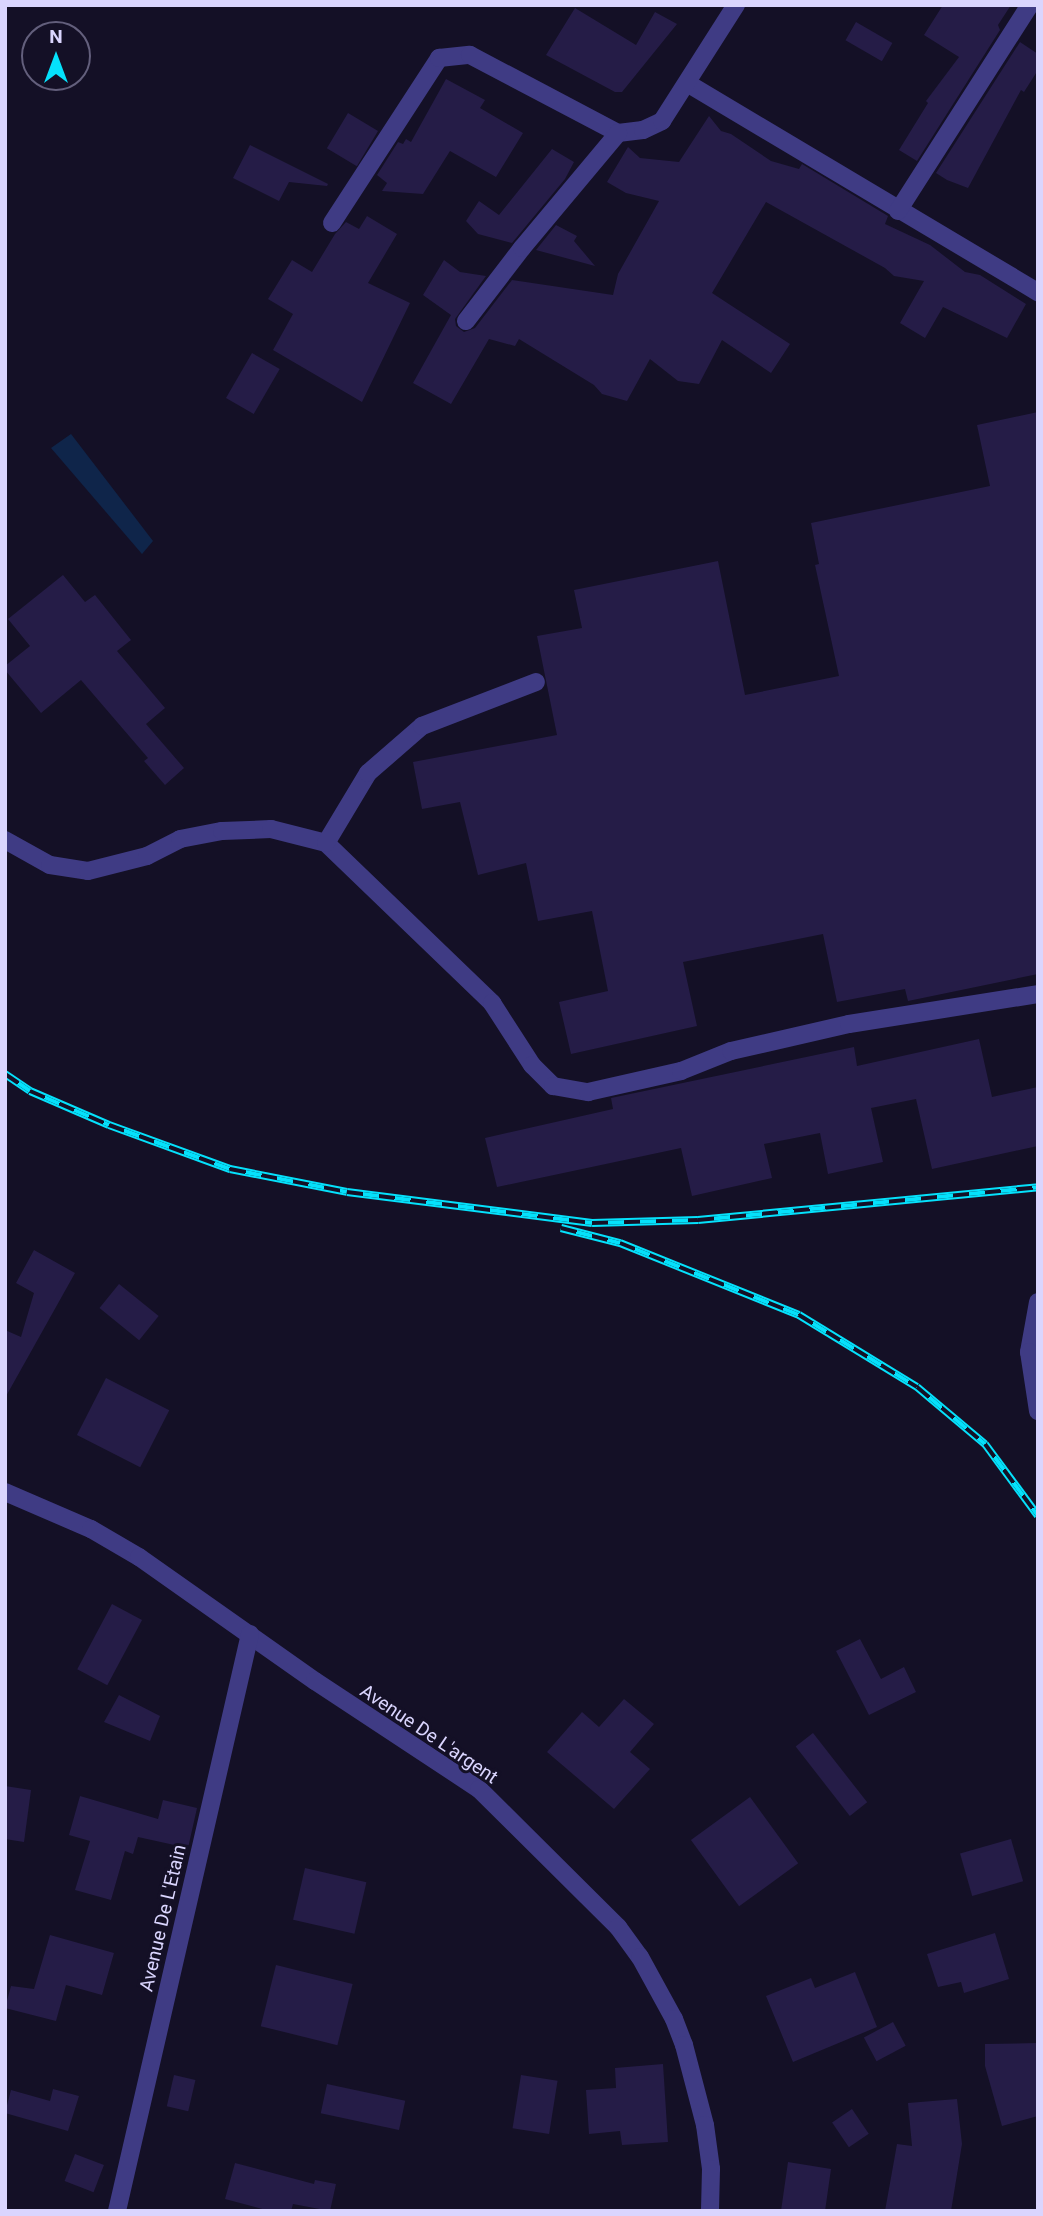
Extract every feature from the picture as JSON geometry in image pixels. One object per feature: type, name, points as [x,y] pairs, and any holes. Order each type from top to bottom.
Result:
[{"type":"street","points":[[332,223],[403,108],[439,58],[470,55],[618,133],[643,130],[662,121],[736,5]]},
{"type":"street","points":[[898,211],[1031,8]]},
{"type":"street","points":[[687,83],[1038,292]]},
{"type":"street","points":[[466,321],[522,247],[618,133]]},
{"type":"street","points":[[326,843],[368,773],[422,726],[536,682]]},
{"type":"street","points":[[5,840],[50,865],[88,872],[147,856],[180,839],[222,831],[271,829],[326,843],[492,1003],[532,1065],[553,1086],[588,1092],[681,1071],[731,1051],[849,1024],[1038,993]]},
{"type":"street","points":[[1038,1302],[1030,1352],[1038,1411]]},
{"type":"street","name":"Avenue De L'argent","points":[[5,1492],[91,1529],[139,1557],[315,1681],[479,1789],[618,1927],[640,1957],[674,2019],[687,2056],[705,2125],[711,2169],[710,2211]]},
{"type":"street","name":"Avenue De L'Etain","points":[[117,2211],[250,1634]]},
{"type":"water","points":[[71,434],[153,541],[142,554],[51,448]]},
{"type":"building","points":[[943,5],[1011,5],[998,25],[1000,30],[917,161],[899,150],[928,103],[926,101],[959,57],[924,35]]},
{"type":"building","points":[[575,8],[636,45],[655,12],[677,24],[622,92],[615,92],[546,55]]},
{"type":"building","points":[[856,22],[892,43],[882,61],[846,40]]},
{"type":"building","points":[[1020,42],[1038,54],[1038,70],[1024,92],[1021,90],[968,188],[947,180],[936,173]]},
{"type":"building","points":[[446,79],[485,100],[480,108],[523,133],[496,177],[450,151],[423,194],[382,191],[387,183],[377,175],[398,142],[403,144],[406,139],[411,142]]},
{"type":"building","points":[[348,113],[378,131],[357,166],[327,148]]},
{"type":"building","points":[[709,116],[721,131],[731,134],[771,161],[799,169],[802,164],[888,216],[885,224],[930,245],[965,272],[980,275],[1026,304],[1007,338],[943,307],[925,338],[900,323],[924,281],[894,276],[885,268],[766,202],[712,293],[790,344],[771,373],[722,340],[699,384],[678,381],[650,359],[627,401],[602,394],[594,385],[519,339],[515,346],[489,339],[451,404],[413,383],[451,315],[423,295],[444,260],[460,272],[486,276],[455,319],[456,326],[464,332],[475,328],[512,280],[613,295],[618,274],[659,201],[626,193],[607,182],[628,147],[640,158],[679,162]]},
{"type":"building","points":[[250,145],[328,184],[327,186],[289,182],[279,201],[233,178]]},
{"type":"building","points":[[552,149],[574,162],[565,179],[512,243],[478,234],[466,221],[479,201],[499,215]]},
{"type":"building","points":[[367,216],[397,234],[368,283],[410,303],[362,402],[273,350],[293,314],[268,299],[292,260],[312,272],[335,234],[346,222],[359,229]]},
{"type":"building","points":[[556,225],[577,236],[574,241],[595,266],[536,250]]},
{"type":"building","points":[[252,353],[280,369],[254,414],[226,398]]},
{"type":"building","points":[[1038,412],[1038,974],[908,1001],[905,989],[837,1002],[823,934],[683,962],[697,1026],[571,1054],[559,1002],[608,991],[592,911],[538,921],[526,863],[478,875],[460,802],[422,809],[413,762],[557,735],[537,636],[582,628],[574,590],[718,561],[745,695],[839,676],[815,565],[819,564],[811,523],[990,486],[977,425]]},
{"type":"building","points":[[63,575],[85,602],[95,595],[131,640],[117,651],[165,708],[146,724],[184,768],[165,785],[144,761],[148,758],[81,680],[41,713],[5,670],[5,666],[30,646],[8,619]]},
{"type":"building","points":[[979,1039],[992,1097],[1038,1087],[1038,1146],[932,1169],[916,1099],[871,1108],[883,1162],[828,1174],[820,1133],[764,1144],[772,1178],[692,1196],[681,1148],[497,1187],[485,1138],[613,1109],[611,1098],[854,1047],[857,1066]]},
{"type":"building","points":[[34,1250],[75,1273],[5,1398],[5,1330],[21,1337],[34,1293],[16,1283]]},
{"type":"building","points":[[119,1284],[159,1316],[139,1340],[99,1308]]},
{"type":"building","points":[[106,1378],[169,1410],[140,1467],[77,1435]]},
{"type":"building","points":[[112,1604],[142,1620],[107,1685],[77,1669]]},
{"type":"building","points":[[860,1639],[881,1679],[904,1667],[916,1692],[869,1715],[836,1651]]},
{"type":"building","points":[[119,1695],[160,1716],[150,1741],[104,1722]]},
{"type":"building","points":[[624,1699],[654,1724],[630,1752],[650,1769],[614,1809],[547,1752],[582,1712],[599,1727]]},
{"type":"building","points":[[813,1733],[867,1802],[850,1816],[796,1747]]},
{"type":"building","points":[[5,1786],[31,1790],[24,1842],[5,1839]]},
{"type":"building","points":[[80,1796],[158,1819],[163,1800],[197,1808],[188,1848],[138,1837],[133,1854],[125,1851],[111,1900],[75,1890],[90,1841],[69,1835]]},
{"type":"building","points":[[750,1797],[798,1863],[739,1906],[691,1840]]},
{"type":"building","points":[[1011,1839],[1023,1881],[972,1896],[960,1854]]},
{"type":"building","points":[[305,1868],[366,1882],[354,1934],[293,1920]]},
{"type":"building","points":[[995,1933],[1009,1979],[964,1993],[961,1982],[938,1987],[927,1954]]},
{"type":"building","points":[[50,1935],[114,1953],[102,1995],[66,1985],[56,2021],[5,2008],[11,1986],[34,1989]]},
{"type":"building","points":[[276,1965],[353,1984],[337,2045],[261,2026]]},
{"type":"building","points":[[855,1972],[877,2027],[793,2062],[766,1996],[811,1978],[815,1988]]},
{"type":"building","points":[[893,2022],[906,2046],[877,2061],[864,2037]]},
{"type":"building","points":[[1038,2043],[1038,2116],[1002,2126],[985,2066],[985,2044]]},
{"type":"building","points":[[663,2064],[668,2142],[622,2145],[620,2131],[589,2134],[586,2090],[616,2088],[615,2068]]},
{"type":"building","points":[[174,2075],[195,2080],[188,2111],[167,2106]]},
{"type":"building","points":[[521,2075],[558,2081],[549,2134],[513,2128]]},
{"type":"building","points":[[327,2084],[405,2101],[399,2130],[321,2113]]},
{"type":"building","points":[[53,2089],[79,2096],[68,2131],[5,2113],[11,2090],[50,2101]]},
{"type":"building","points":[[957,2099],[962,2144],[951,2211],[885,2211],[897,2144],[912,2146],[908,2103]]},
{"type":"building","points":[[852,2109],[869,2134],[849,2147],[832,2122]]},
{"type":"building","points":[[75,2154],[104,2165],[94,2192],[65,2181]]},
{"type":"building","points":[[788,2162],[831,2169],[825,2211],[781,2211]]},
{"type":"building","points":[[235,2163],[314,2184],[315,2180],[336,2184],[330,2211],[293,2204],[291,2211],[270,2211],[225,2199]]},
{"type":"railway","points":[[5,1074],[30,1091],[109,1125],[230,1169],[347,1192],[592,1223],[698,1220],[1038,1187]]},
{"type":"railway","points":[[561,1228],[620,1243],[799,1315],[917,1387],[985,1444],[1038,1516]]}]
